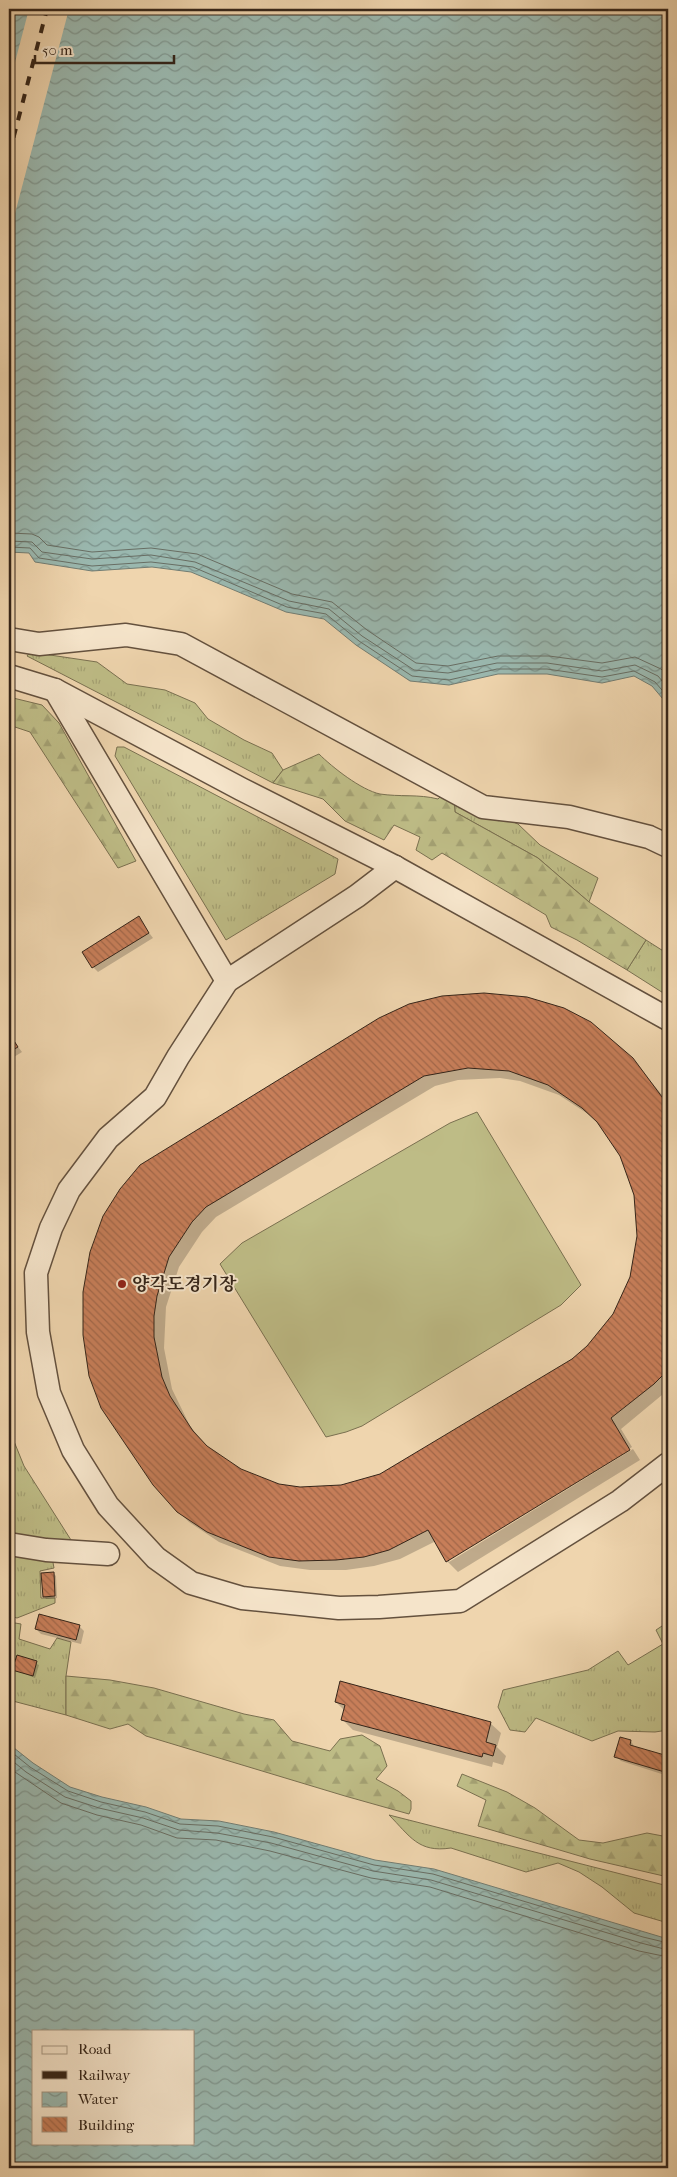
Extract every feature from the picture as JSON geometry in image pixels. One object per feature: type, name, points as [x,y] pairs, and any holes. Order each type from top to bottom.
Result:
[{"type":"street","points":[[9,639],[39,644],[71,639],[126,635],[182,644],[483,807],[569,817],[649,837],[668,846]]},
{"type":"street","points":[[9,676],[54,690],[241,789],[395,866],[668,1019]]},
{"type":"street","points":[[54,690],[227,981]]},
{"type":"street","points":[[395,866],[357,896],[227,981],[155,1097],[108,1138],[69,1190],[51,1228],[36,1273],[38,1332],[49,1392],[74,1450],[108,1506],[156,1558],[191,1583],[242,1598],[339,1608],[379,1608],[460,1601],[620,1501],[668,1464]]},
{"type":"street","points":[[9,1544],[46,1550],[108,1554]]},
{"type":"green space","points":[[30,652],[97,662],[127,684],[165,690],[195,703],[208,719],[244,740],[272,753],[283,770],[273,783],[27,656]]},
{"type":"green space","points":[[9,697],[42,705],[59,723],[136,861],[118,868],[30,732],[9,725]]},
{"type":"green space","points":[[117,747],[124,747],[338,859],[335,874],[226,940],[115,756]]},
{"type":"green space","points":[[319,754],[347,777],[372,792],[438,799],[444,793],[454,797],[455,812],[538,858],[589,902],[646,940],[627,970],[551,927],[546,915],[442,853],[432,860],[416,850],[420,837],[394,825],[384,840],[345,821],[323,799],[273,783],[283,770]]},
{"type":"green space","points":[[454,797],[518,824],[540,845],[598,878],[589,902],[538,858],[455,812]]},
{"type":"green space","points":[[646,940],[668,954],[668,996],[627,970]]},
{"type":"green space","points":[[477,1112],[581,1285],[561,1305],[362,1426],[326,1437],[220,1264],[242,1243],[450,1123]]},
{"type":"green space","points":[[9,1429],[24,1466],[71,1540],[57,1547],[9,1541]]},
{"type":"green space","points":[[9,1551],[52,1557],[54,1568],[40,1571],[41,1598],[55,1598],[55,1603],[17,1618],[9,1616]]},
{"type":"green space","points":[[9,1622],[21,1624],[19,1639],[50,1649],[57,1638],[71,1642],[66,1676],[66,1715],[9,1700]]},
{"type":"green space","points":[[668,1622],[668,1730],[655,1732],[618,1731],[592,1741],[536,1718],[525,1732],[510,1730],[498,1707],[503,1690],[588,1670],[618,1651],[628,1665],[663,1644],[656,1630]]},
{"type":"green space","points":[[66,1676],[110,1680],[154,1688],[244,1714],[274,1720],[292,1741],[330,1751],[340,1739],[362,1735],[380,1746],[387,1766],[376,1779],[398,1791],[411,1801],[411,1809],[409,1814],[345,1796],[146,1736],[128,1724],[110,1729],[66,1715]]},
{"type":"green space","points":[[462,1774],[507,1792],[535,1808],[579,1840],[603,1843],[647,1833],[668,1837],[668,1877],[590,1859],[478,1826],[486,1800],[457,1786]]},
{"type":"green space","points":[[389,1815],[668,1886],[668,1923],[634,1913],[602,1887],[579,1872],[558,1863],[526,1872],[451,1848],[430,1848],[409,1836]]},
{"type":"water","points":[[9,9],[668,9],[668,705],[652,686],[634,676],[602,683],[547,674],[498,674],[449,685],[410,681],[356,645],[324,619],[286,612],[191,572],[152,567],[92,571],[35,562],[29,553],[9,552]]},
{"type":"water","points":[[9,1744],[33,1763],[70,1787],[102,1797],[146,1807],[181,1819],[219,1821],[274,1832],[375,1860],[434,1869],[668,1939],[668,2168],[9,2168]]},
{"type":"pier","points":[[29,9],[69,9],[9,236],[9,85]]},
{"type":"building","points":[[139,916],[149,933],[92,968],[82,952]]},
{"type":"building","name":"양각도경기장","points":[[484,993],[527,997],[564,1008],[591,1022],[633,1058],[668,1105],[668,1370],[654,1384],[611,1418],[630,1450],[446,1562],[428,1530],[389,1550],[364,1557],[299,1561],[269,1557],[207,1532],[177,1512],[153,1485],[101,1408],[89,1376],[83,1335],[83,1292],[90,1252],[103,1216],[120,1189],[140,1165],[379,1018],[409,1004],[442,996]],"holes":[[[468,1068],[509,1071],[548,1085],[582,1108],[597,1122],[620,1156],[634,1195],[637,1236],[630,1277],[613,1314],[587,1346],[572,1359],[380,1474],[341,1485],[300,1487],[279,1484],[241,1469],[207,1446],[193,1431],[170,1396],[162,1377],[154,1337],[154,1316],[157,1296],[169,1257],[192,1222],[206,1207],[424,1076]]]},
{"type":"building","points":[[9,1033],[18,1047],[9,1052]]},
{"type":"building","points":[[54,1572],[55,1596],[43,1597],[41,1573]]},
{"type":"building","points":[[39,1614],[80,1625],[76,1640],[35,1629]]},
{"type":"building","points":[[17,1655],[37,1661],[33,1676],[12,1670]]},
{"type":"building","points":[[340,1681],[491,1722],[486,1742],[496,1745],[493,1756],[483,1753],[482,1757],[341,1720],[345,1705],[335,1702]]},
{"type":"building","points":[[620,1737],[631,1740],[630,1745],[668,1756],[668,1773],[614,1757]]},
{"type":"railway","points":[[9,155],[47,9]]},
{"type":"place","name":"양각도경기장","points":[[122,1284]]}]
